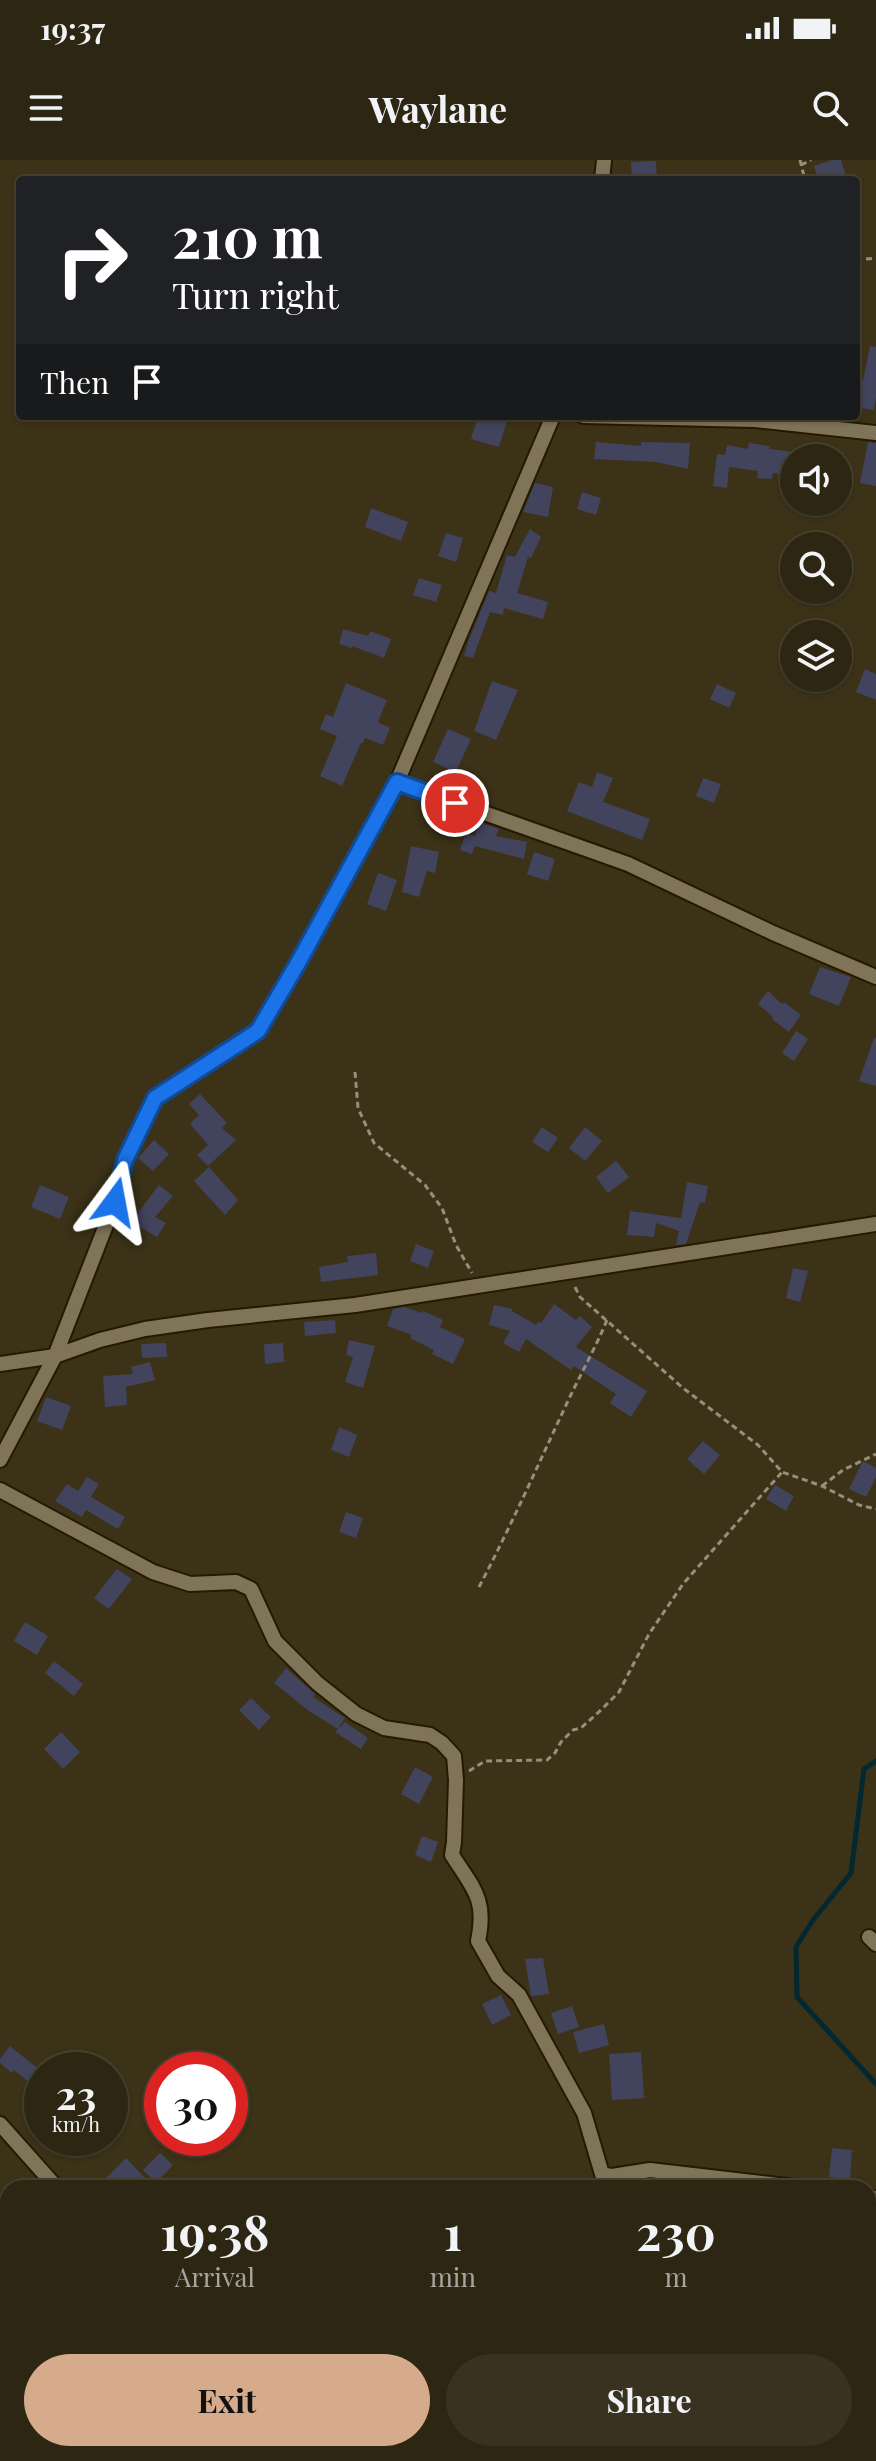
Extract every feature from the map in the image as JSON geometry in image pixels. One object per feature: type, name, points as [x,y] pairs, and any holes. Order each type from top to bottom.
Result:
[{"type":"street","points":[[0,1460],[55,1356],[115,1202],[125,1160],[155,1098],[258,1031],[397,782],[551,420]]},
{"type":"street","points":[[755,420],[876,433]]},
{"type":"street","points":[[397,782],[628,864],[773,933],[876,977]]},
{"type":"street","points":[[0,1364],[55,1356],[145,1329],[355,1305],[876,1224]]},
{"type":"street","points":[[0,1490],[153,1572],[190,1584],[236,1582],[251,1589],[275,1641],[317,1683],[356,1714],[384,1728],[430,1735],[442,1743],[454,1756],[456,1780],[452,1855],[480,1898],[482,1921],[478,1941],[498,1976],[519,1995],[584,2113],[602,2174],[612,2176],[650,2170],[736,2180]]},
{"type":"street","points":[[0,2124],[50,2180]]},
{"type":"path","points":[[801,162],[811,160]]},
{"type":"path","points":[[355,1072],[358,1108],[374,1143],[425,1185],[442,1208],[456,1245],[480,1287]]},
{"type":"path","points":[[569,1273],[580,1297],[683,1388],[758,1445],[782,1472],[822,1486],[859,1505],[876,1509]]},
{"type":"path","points":[[479,1587],[510,1529],[607,1320]]},
{"type":"path","points":[[822,1486],[843,1470],[876,1454]]},
{"type":"path","points":[[456,1780],[485,1761],[547,1760],[555,1753],[573,1730],[581,1728],[619,1692],[649,1634],[683,1584],[782,1472]]},
{"type":"building","points":[[841,160],[846,176],[817,176],[814,166]]},
{"type":"building","points":[[656,161],[657,176],[632,176],[631,162]]},
{"type":"building","points":[[870,346],[876,347],[874,410],[860,408],[860,380],[863,380]]},
{"type":"building","points":[[477,420],[507,420],[499,447],[471,439]]},
{"type":"building","points":[[596,442],[641,446],[641,442],[690,443],[688,469],[656,462],[594,459]]},
{"type":"building","points":[[868,442],[876,443],[876,486],[860,483]]},
{"type":"building","points":[[749,443],[780,450],[780,474],[773,473],[772,479],[757,478],[758,471],[729,467],[727,488],[713,486],[717,454],[725,455],[727,445],[748,449]]},
{"type":"building","points":[[535,483],[553,487],[548,517],[523,512]]},
{"type":"building","points":[[582,492],[601,498],[596,515],[577,509]]},
{"type":"building","points":[[371,508],[408,522],[401,541],[365,527]]},
{"type":"building","points":[[530,529],[541,537],[531,558],[528,557],[517,593],[548,602],[543,619],[504,608],[503,615],[490,612],[473,658],[464,656],[489,591],[496,593],[507,555],[515,557]]},
{"type":"building","points":[[446,533],[463,538],[456,562],[438,556]]},
{"type":"building","points":[[419,578],[442,585],[436,602],[413,595]]},
{"type":"building","points":[[343,629],[368,636],[370,631],[391,639],[384,658],[339,644]]},
{"type":"building","points":[[865,669],[876,674],[876,700],[856,692]]},
{"type":"building","points":[[492,681],[518,690],[496,740],[474,731]]},
{"type":"building","points":[[346,683],[387,700],[378,722],[390,728],[383,745],[365,738],[342,786],[320,776],[337,736],[320,729],[326,714],[333,717]]},
{"type":"building","points":[[717,684],[736,693],[729,708],[710,699]]},
{"type":"building","points":[[448,729],[471,739],[456,772],[433,762]]},
{"type":"building","points":[[597,772],[613,778],[603,802],[650,819],[642,840],[567,811],[579,782],[592,787]]},
{"type":"building","points":[[703,778],[721,784],[714,803],[696,796]]},
{"type":"building","points":[[479,822],[499,829],[496,836],[527,842],[524,859],[475,846],[472,854],[460,850],[466,833],[475,836]]},
{"type":"building","points":[[411,846],[439,852],[435,873],[427,871],[419,897],[402,892]]},
{"type":"building","points":[[534,852],[555,859],[548,881],[527,874]]},
{"type":"building","points":[[378,873],[397,880],[386,911],[367,904]]},
{"type":"building","points":[[820,967],[851,977],[839,1006],[809,994]]},
{"type":"building","points":[[768,991],[801,1015],[789,1032],[758,1004]]},
{"type":"building","points":[[796,1031],[808,1039],[794,1061],[782,1053]]},
{"type":"building","points":[[876,1038],[876,1086],[859,1081]]},
{"type":"building","points":[[200,1094],[227,1123],[222,1128],[236,1140],[208,1166],[197,1155],[208,1145],[190,1124],[199,1115],[189,1104]]},
{"type":"building","points":[[542,1127],[558,1138],[548,1152],[532,1142]]},
{"type":"building","points":[[585,1127],[602,1141],[585,1161],[569,1148]]},
{"type":"building","points":[[154,1140],[169,1154],[153,1171],[138,1158]]},
{"type":"building","points":[[616,1161],[629,1177],[608,1193],[596,1177]]},
{"type":"building","points":[[209,1167],[238,1200],[225,1215],[194,1181]]},
{"type":"building","points":[[687,1182],[708,1186],[705,1203],[700,1202],[686,1244],[676,1245],[679,1231],[656,1223],[654,1237],[627,1235],[630,1211],[681,1218]]},
{"type":"building","points":[[40,1185],[69,1197],[60,1219],[31,1207]]},
{"type":"building","points":[[159,1185],[173,1196],[155,1217],[166,1223],[157,1237],[131,1222]]},
{"type":"building","points":[[416,1244],[434,1251],[428,1268],[410,1261]]},
{"type":"building","points":[[376,1253],[378,1275],[321,1282],[319,1267],[348,1262],[347,1256]]},
{"type":"building","points":[[793,1268],[808,1271],[800,1302],[786,1298]]},
{"type":"building","points":[[554,1304],[576,1320],[580,1316],[592,1327],[576,1347],[647,1391],[631,1417],[610,1403],[616,1394],[574,1366],[571,1370],[526,1339],[519,1352],[503,1343],[510,1331],[489,1325],[494,1305],[512,1309],[536,1325],[539,1321],[541,1323]]},
{"type":"building","points":[[404,1307],[443,1320],[440,1327],[465,1339],[453,1364],[432,1354],[434,1350],[410,1338],[412,1335],[387,1326],[393,1309]]},
{"type":"building","points":[[335,1320],[336,1333],[305,1336],[304,1322]]},
{"type":"building","points":[[349,1340],[375,1346],[363,1388],[345,1382],[353,1357],[346,1355]]},
{"type":"building","points":[[166,1343],[167,1357],[142,1358],[141,1344]]},
{"type":"building","points":[[283,1343],[284,1362],[265,1364],[264,1344]]},
{"type":"building","points":[[150,1362],[155,1380],[126,1387],[127,1405],[105,1407],[103,1376],[133,1374],[131,1367]]},
{"type":"building","points":[[46,1397],[71,1406],[62,1430],[37,1421]]},
{"type":"building","points":[[339,1427],[357,1435],[349,1457],[331,1450]]},
{"type":"building","points":[[703,1441],[720,1455],[704,1474],[687,1459]]},
{"type":"building","points":[[863,1461],[876,1468],[876,1477],[866,1497],[849,1489]]},
{"type":"building","points":[[87,1477],[99,1484],[91,1497],[125,1517],[118,1529],[86,1510],[82,1517],[55,1501],[67,1484],[78,1491]]},
{"type":"building","points":[[775,1485],[794,1496],[786,1511],[766,1499]]},
{"type":"building","points":[[346,1512],[363,1518],[356,1538],[339,1532]]},
{"type":"building","points":[[117,1569],[132,1579],[109,1609],[94,1598]]},
{"type":"building","points":[[25,1622],[48,1636],[37,1655],[14,1641]]},
{"type":"building","points":[[54,1661],[83,1684],[74,1696],[45,1673]]},
{"type":"building","points":[[286,1668],[315,1694],[313,1697],[345,1718],[338,1729],[274,1683]]},
{"type":"building","points":[[251,1698],[271,1717],[259,1730],[239,1710]]},
{"type":"building","points":[[345,1722],[368,1738],[361,1749],[335,1732]]},
{"type":"building","points":[[61,1732],[80,1752],[63,1769],[44,1749]]},
{"type":"building","points":[[415,1767],[433,1777],[419,1804],[401,1794]]},
{"type":"building","points":[[422,1836],[438,1842],[431,1862],[415,1855]]},
{"type":"building","points":[[543,1958],[549,1994],[531,1996],[525,1959]]},
{"type":"building","points":[[501,1995],[511,2015],[492,2025],[482,2004]]},
{"type":"building","points":[[572,2006],[579,2027],[558,2034],[551,2013]]},
{"type":"building","points":[[604,2024],[609,2045],[579,2053],[573,2032]]},
{"type":"building","points":[[10,2046],[24,2057],[24,2078],[14,2070],[12,2073],[0,2063]]},
{"type":"building","points":[[641,2052],[644,2098],[612,2100],[609,2054]]},
{"type":"building","points":[[832,2148],[852,2150],[850,2179],[829,2177]]},
{"type":"building","points":[[157,2156],[163,2156],[173,2165],[159,2180],[153,2180],[143,2170]]},
{"type":"building","points":[[126,2158],[147,2180],[104,2180]]},
{"type":"waterway","points":[[876,1761],[864,1769],[851,1873],[813,1920],[796,1947],[797,1997],[876,2084]]},
{"type":"route","points":[[115,1202],[125,1160],[155,1098],[258,1031],[397,782],[455,803]]}]
